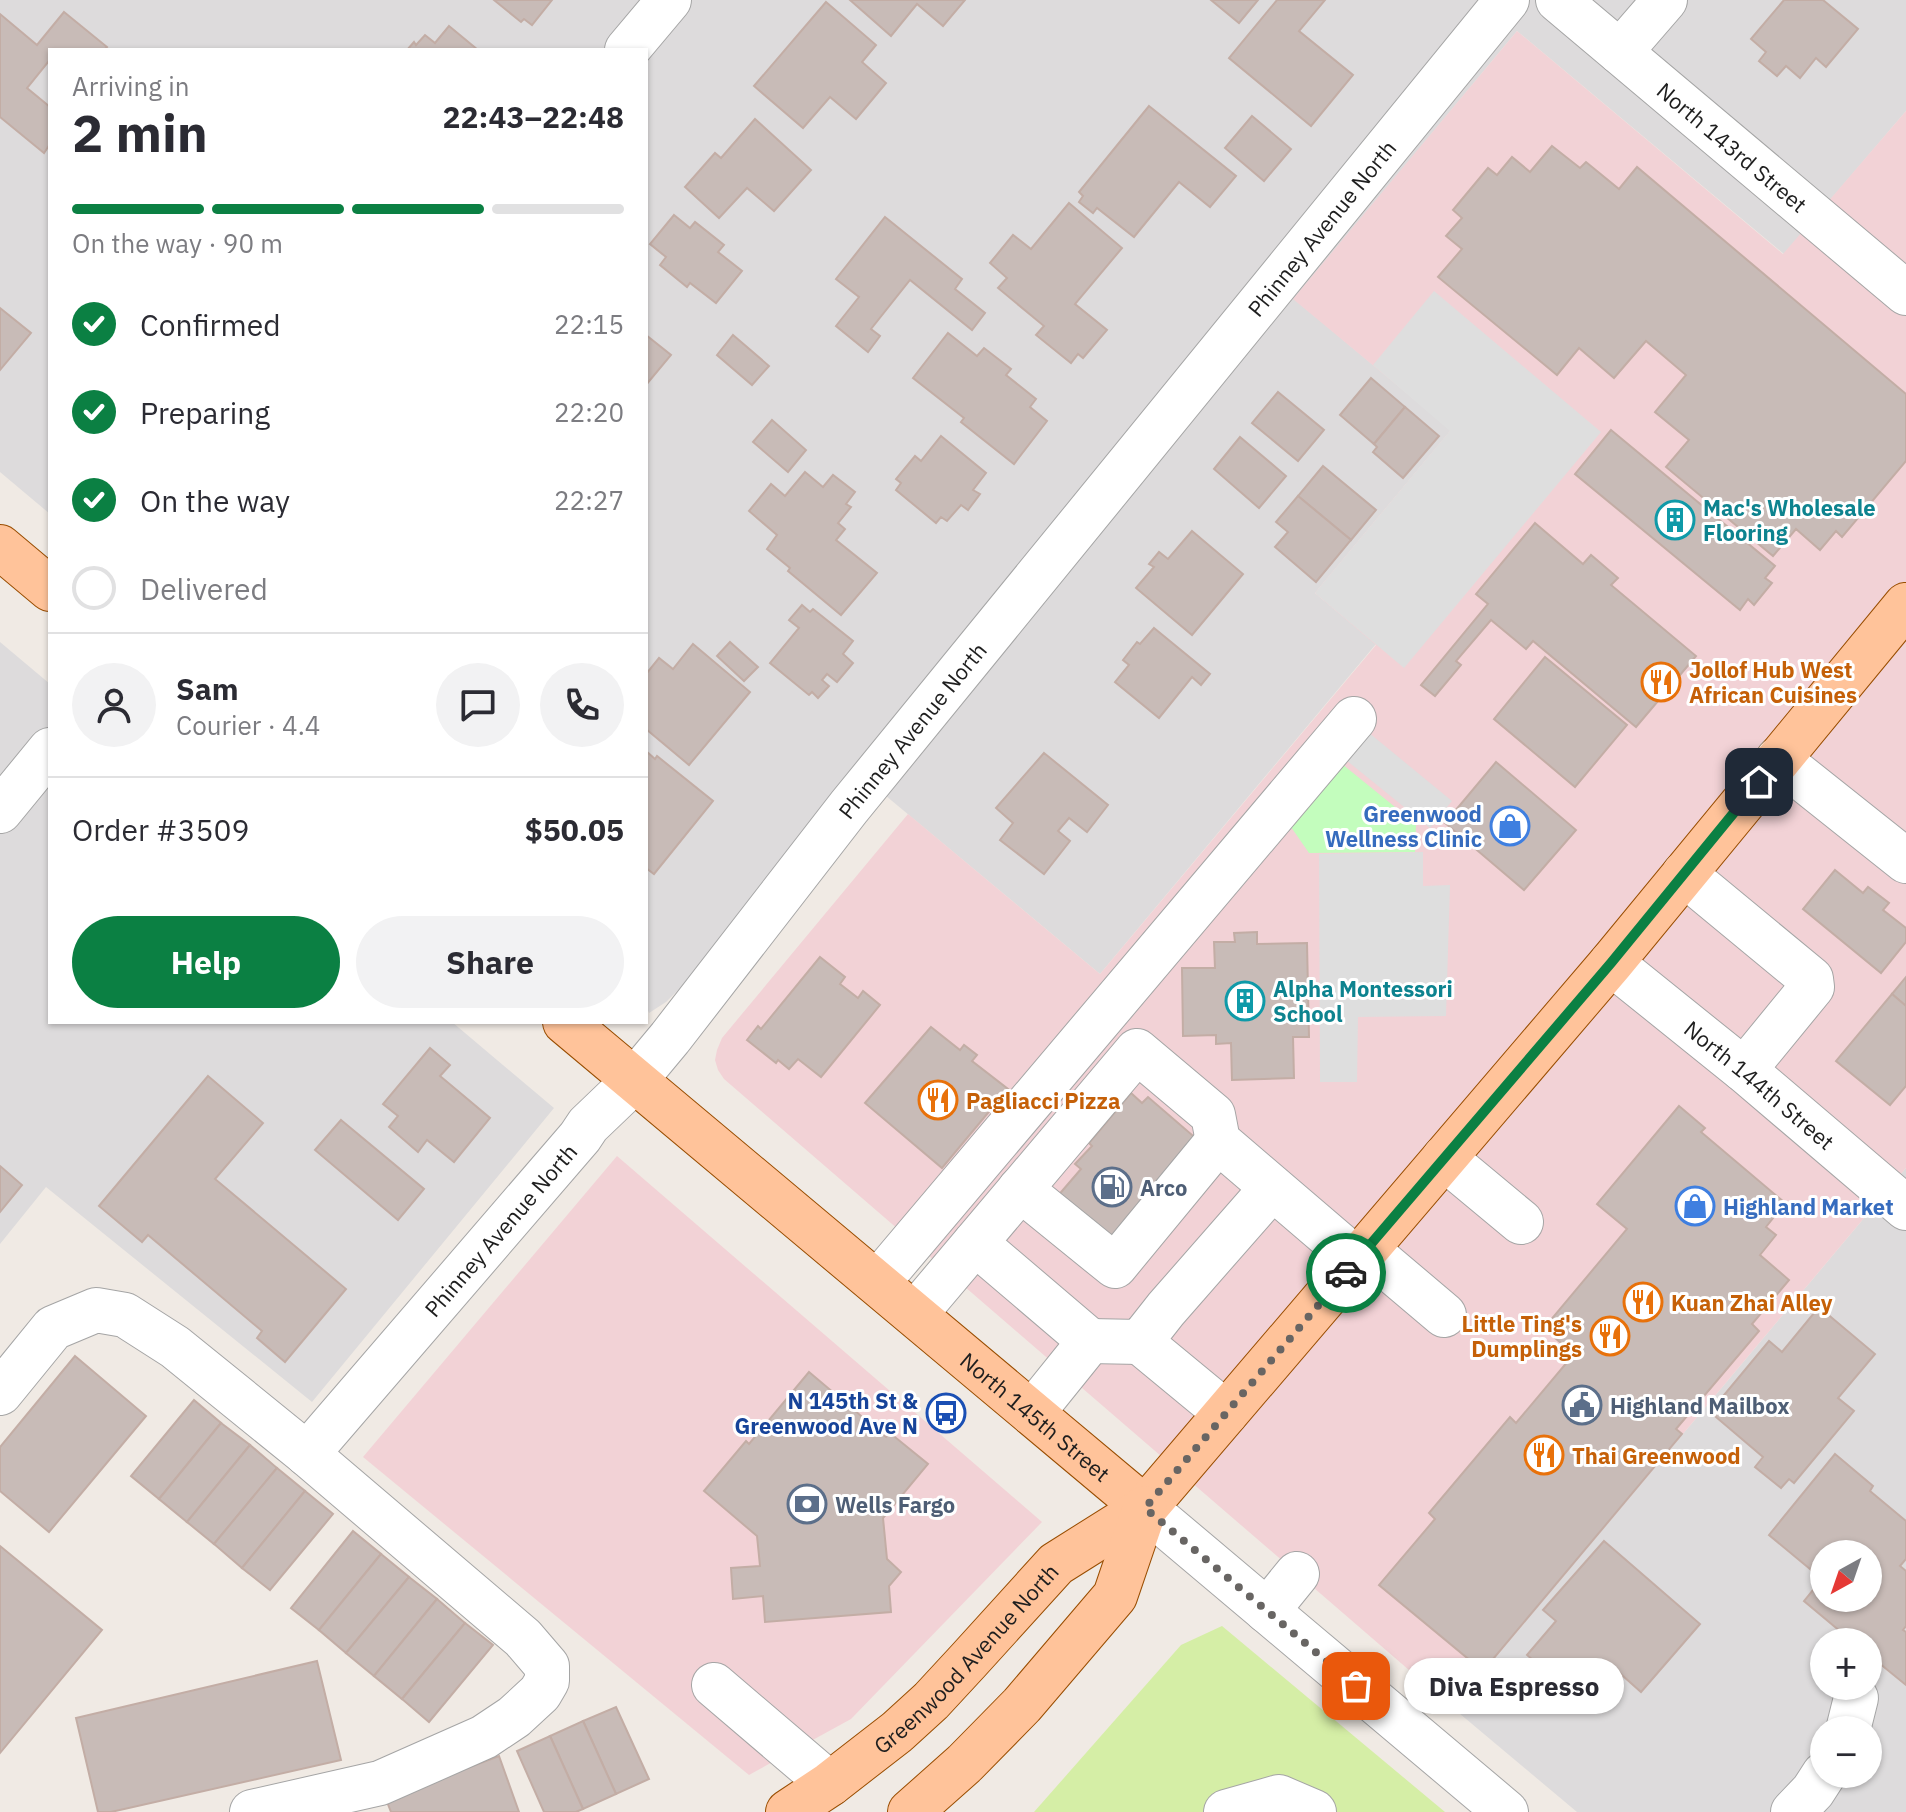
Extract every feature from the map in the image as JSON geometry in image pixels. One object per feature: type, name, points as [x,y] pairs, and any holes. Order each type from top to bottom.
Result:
[{"type":"main road","points":[[0,547],[48,587]]},
{"type":"main road","name":"Greenwood Avenue North","points":[[788,1812],[897,1732],[931,1701],[1056,1564],[1145,1508],[1611,963],[1906,605]]},
{"type":"main road","name":"North 145th Street","points":[[567,1024],[1145,1508]]},
{"type":"main road","name":"Greenwood Avenue North","points":[[914,1810],[1022,1705],[1115,1596],[1145,1508]]},
{"type":"street","points":[[629,48],[669,0]]},
{"type":"street","name":"Phinney Avenue North","points":[[307,1454],[588,1125],[635,1080],[670,1038],[859,795],[1507,0]]},
{"type":"street","name":"North 143rd Street","points":[[1558,0],[1901,278]]},
{"type":"street","points":[[1620,52],[1665,0]]},
{"type":"street","points":[[878,1282],[1354,719]]},
{"type":"street","points":[[0,811],[48,752]]},
{"type":"street","points":[[1778,759],[1906,861]]},
{"type":"street","points":[[1684,874],[1811,979],[1812,987],[1744,1070]]},
{"type":"street","name":"North 144th Street","points":[[1611,963],[1744,1070],[1906,1208]]},
{"type":"street","points":[[915,1314],[1137,1051],[1213,1115],[1218,1141],[1272,1188],[1444,1315]]},
{"type":"street","points":[[1115,1266],[1218,1141]]},
{"type":"street","points":[[1444,1158],[1521,1222]]},
{"type":"street","points":[[1032,1413],[1090,1341],[1153,1325],[1272,1188]]},
{"type":"street","points":[[1020,1189],[1115,1266],[1153,1325],[1226,1413]]},
{"type":"street","points":[[975,1243],[1090,1341]]},
{"type":"street","points":[[0,1393],[53,1328],[96,1310],[125,1315],[175,1347],[307,1454],[523,1638],[547,1666],[547,1681],[540,1693],[514,1717],[484,1737],[380,1783],[252,1812]]},
{"type":"street","name":"North 145th Street","points":[[1145,1508],[1506,1812]]},
{"type":"street","points":[[1267,1611],[1297,1574]]},
{"type":"street","points":[[714,1685],[830,1784]]},
{"type":"street","points":[[1793,1812],[1815,1788]]},
{"type":"street","points":[[1226,1812],[1279,1797],[1314,1812]]},
{"type":"shaded area","points":[[0,0],[1906,0],[1906,111],[1784,254],[1517,31],[1294,299],[1451,430],[1315,593],[1376,644],[1100,974],[856,771],[681,987],[649,1013],[648,48],[48,48],[48,512],[0,472]]},
{"type":"shaded area","points":[[1517,31],[1783,254],[1906,111],[1906,1168],[1453,1708],[724,1079],[715,1060],[722,1038],[908,814],[1100,974],[1376,645],[1315,593],[1451,430],[1293,299]]},
{"type":"shaded area","points":[[1434,291],[1601,432],[1404,668],[1315,593],[1450,431],[1373,365]]},
{"type":"shaded area","points":[[0,642],[48,682],[48,1024],[454,1024],[554,1108],[312,1402],[46,1187],[0,1244]]},
{"type":"shaded area","points":[[1368,732],[1452,801],[1430,828],[1346,760]]},
{"type":"shaded area","points":[[1423,852],[1423,886],[1450,885],[1446,1016],[1358,1017],[1357,1082],[1320,1082],[1319,854]]},
{"type":"shaded area","points":[[617,1156],[1042,1522],[851,1719],[749,1775],[363,1457]]},
{"type":"shaded area","points":[[1906,1168],[1906,1812],[1577,1812],[1453,1708]]},
{"type":"green space","points":[[1342,764],[1416,824],[1415,852],[1309,853],[1291,827]]},
{"type":"green space","points":[[1222,1626],[1445,1812],[1034,1812],[1181,1645]]},
{"type":"building","points":[[494,0],[552,0],[532,25],[524,19],[521,22]]},
{"type":"building","points":[[850,0],[965,0],[943,26],[917,4],[891,36]]},
{"type":"building","points":[[1211,0],[1258,0],[1239,23]]},
{"type":"building","points":[[1277,0],[1325,0],[1299,31],[1353,75],[1311,126],[1229,58]]},
{"type":"building","points":[[1784,0],[1823,0],[1858,29],[1826,67],[1816,58],[1800,78],[1786,66],[1777,76],[1759,61],[1766,52],[1751,39]]},
{"type":"building","points":[[826,2],[876,45],[862,62],[886,83],[856,119],[830,97],[803,128],[754,86]]},
{"type":"building","points":[[64,12],[107,47],[48,48],[48,62],[27,88],[48,105],[48,147],[44,153],[0,117],[0,14],[37,45]]},
{"type":"building","points":[[449,26],[476,48],[409,48],[425,35],[435,43]]},
{"type":"building","points":[[1149,106],[1236,176],[1210,207],[1179,182],[1134,237],[1097,208],[1093,213],[1079,202],[1083,196],[1079,192]]},
{"type":"building","points":[[1252,116],[1291,149],[1264,181],[1225,148]]},
{"type":"building","points":[[755,119],[811,170],[774,211],[747,188],[719,218],[685,187],[715,153],[721,158]]},
{"type":"building","points":[[1552,146],[1580,168],[1586,162],[1619,189],[1637,167],[1906,394],[1906,461],[1842,537],[1836,531],[1820,550],[1796,529],[1773,556],[1666,467],[1689,440],[1655,412],[1686,375],[1646,341],[1614,378],[1579,348],[1557,375],[1438,277],[1462,249],[1446,236],[1462,218],[1453,210],[1488,168],[1497,175],[1512,157],[1530,172]]},
{"type":"building","points":[[1069,203],[1122,248],[1075,304],[1107,330],[1083,358],[1078,354],[1071,363],[1036,335],[1044,326],[998,288],[1007,278],[990,263],[1013,235],[1031,249]]},
{"type":"building","points":[[674,215],[690,228],[695,222],[724,245],[718,252],[742,271],[716,303],[690,283],[687,287],[660,265],[666,257],[650,244]]},
{"type":"building","points":[[885,217],[962,279],[955,289],[985,313],[972,330],[910,280],[871,329],[880,336],[868,352],[836,326],[859,297],[836,279]]},
{"type":"building","points":[[0,308],[31,333],[0,370]]},
{"type":"building","points":[[948,333],[977,356],[984,348],[1011,369],[1006,375],[1036,399],[1030,407],[1047,421],[1014,464],[961,422],[964,418],[913,378]]},
{"type":"building","points":[[733,335],[769,366],[752,385],[717,355]]},
{"type":"building","points":[[648,337],[671,355],[648,383]]},
{"type":"building","points":[[1371,378],[1405,407],[1374,444],[1340,415]]},
{"type":"building","points":[[1278,392],[1324,430],[1298,461],[1252,423]]},
{"type":"building","points":[[1405,407],[1439,436],[1403,478],[1373,452],[1377,447],[1374,444]]},
{"type":"building","points":[[772,420],[806,450],[788,472],[753,442]]},
{"type":"building","name":"Mac's Wholesale Flooring","points":[[1611,430],[1775,566],[1765,578],[1772,583],[1754,605],[1748,599],[1740,610],[1575,474]]},
{"type":"building","points":[[941,436],[986,473],[973,490],[980,494],[968,510],[961,505],[947,521],[941,517],[936,523],[896,490],[901,483],[896,479],[915,456],[921,461]]},
{"type":"building","points":[[1240,437],[1286,476],[1259,508],[1214,469]]},
{"type":"building","points":[[1323,466],[1376,510],[1351,540],[1298,496]]},
{"type":"building","points":[[805,472],[823,487],[833,475],[855,492],[846,504],[851,507],[838,523],[845,529],[836,540],[877,573],[841,615],[788,571],[790,568],[767,549],[777,535],[749,511],[771,484],[785,496]]},
{"type":"building","points":[[1298,496],[1351,540],[1316,582],[1275,547],[1288,532],[1276,522]]},
{"type":"building","points":[[1535,523],[1583,564],[1591,555],[1618,578],[1611,585],[1696,656],[1636,727],[1533,641],[1526,649],[1491,620],[1456,661],[1461,665],[1435,696],[1421,685],[1488,604],[1476,594]]},
{"type":"building","points":[[1192,531],[1243,574],[1192,635],[1136,588],[1154,567],[1149,564],[1159,552],[1168,559]]},
{"type":"building","points":[[802,605],[810,612],[813,609],[853,641],[843,654],[853,663],[837,682],[827,674],[822,680],[829,686],[818,698],[812,692],[809,695],[770,663],[799,628],[789,620]]},
{"type":"building","points":[[1154,628],[1210,674],[1201,685],[1192,677],[1159,718],[1115,682],[1129,665],[1123,660],[1137,642],[1140,644]]},
{"type":"building","points":[[730,642],[758,667],[744,681],[717,656]]},
{"type":"building","points":[[693,644],[750,692],[689,765],[648,731],[648,672],[659,658],[673,669]]},
{"type":"building","points":[[1545,657],[1627,725],[1575,787],[1494,719]]},
{"type":"building","points":[[648,753],[655,759],[657,756],[713,801],[654,874],[648,870]]},
{"type":"building","points":[[1044,753],[1108,805],[1087,832],[1069,818],[1058,831],[1070,841],[1044,874],[1000,840],[1013,823],[996,808]]},
{"type":"building","name":"Greenwood Wellness Clinic","points":[[1496,762],[1576,830],[1524,890],[1445,823]]},
{"type":"building","points":[[1835,870],[1863,893],[1868,887],[1889,903],[1883,910],[1906,928],[1906,942],[1881,973],[1803,909]]},
{"type":"building","name":"Alpha Montessori School","points":[[1257,932],[1257,944],[1307,943],[1309,1037],[1293,1037],[1294,1078],[1232,1080],[1231,1043],[1216,1044],[1216,1035],[1183,1036],[1182,968],[1215,968],[1214,942],[1235,942],[1234,933]]},
{"type":"building","points":[[820,957],[845,977],[840,984],[858,998],[863,991],[880,1005],[821,1077],[798,1059],[789,1069],[778,1060],[776,1063],[747,1040],[758,1026],[761,1029]]},
{"type":"building","points":[[1906,977],[1906,1006],[1892,994]]},
{"type":"building","points":[[1892,994],[1906,1006],[1906,1086],[1890,1105],[1836,1061]]},
{"type":"building","points":[[931,1027],[960,1050],[964,1045],[977,1055],[972,1061],[1008,1089],[942,1168],[865,1103]]},
{"type":"building","points":[[430,1048],[450,1065],[440,1076],[490,1118],[454,1162],[427,1140],[418,1152],[389,1127],[398,1116],[383,1104]]},
{"type":"building","points":[[208,1076],[263,1123],[215,1179],[346,1289],[285,1362],[257,1338],[262,1331],[148,1235],[142,1242],[99,1206]]},
{"type":"building","name":"Arco","points":[[1131,1093],[1142,1103],[1148,1097],[1199,1141],[1104,1251],[1050,1205],[1081,1169],[1075,1164],[1092,1146],[1089,1143]]},
{"type":"building","points":[[1679,1106],[1705,1128],[1701,1132],[1785,1203],[1766,1227],[1776,1235],[1760,1255],[1789,1280],[1752,1324],[1759,1331],[1676,1429],[1682,1434],[1483,1671],[1379,1585],[1435,1519],[1429,1513],[1510,1417],[1516,1423],[1574,1354],[1554,1337],[1559,1330],[1549,1322],[1627,1229],[1597,1204]]},
{"type":"building","points":[[341,1120],[424,1189],[398,1220],[315,1150]]},
{"type":"building","points":[[0,1166],[22,1185],[0,1212]]},
{"type":"building","points":[[1819,1307],[1875,1354],[1838,1398],[1854,1411],[1794,1483],[1789,1479],[1781,1488],[1755,1467],[1763,1457],[1710,1412],[1769,1341],[1782,1352]]},
{"type":"building","points":[[75,1356],[146,1416],[49,1532],[0,1491],[0,1447]]},
{"type":"building","name":"Wells Fargo","points":[[809,1372],[886,1437],[890,1433],[928,1464],[883,1518],[887,1559],[901,1572],[889,1586],[891,1612],[765,1622],[763,1596],[733,1599],[731,1568],[760,1566],[757,1536],[704,1491],[746,1441],[749,1444]]},
{"type":"building","points":[[194,1400],[221,1423],[159,1499],[131,1476]]},
{"type":"building","points":[[221,1423],[250,1445],[187,1522],[159,1499]]},
{"type":"building","points":[[250,1445],[277,1468],[214,1544],[187,1522]]},
{"type":"building","points":[[1835,1454],[1873,1486],[1870,1491],[1906,1521],[1906,1559],[1900,1566],[1906,1571],[1906,1626],[1903,1630],[1906,1632],[1906,1685],[1882,1665],[1882,1628],[1836,1628],[1817,1612],[1882,1612],[1882,1540],[1810,1540],[1810,1569],[1769,1535]]},
{"type":"building","points":[[277,1468],[305,1491],[242,1568],[214,1544]]},
{"type":"building","points":[[305,1491],[333,1514],[270,1590],[242,1568]]},
{"type":"building","points":[[353,1531],[381,1554],[319,1630],[291,1608]]},
{"type":"building","points":[[1604,1541],[1700,1624],[1641,1692],[1614,1668],[1583,1703],[1527,1655],[1556,1621],[1543,1610]]},
{"type":"building","points":[[0,1546],[102,1630],[0,1753]]},
{"type":"building","points":[[381,1554],[409,1577],[346,1653],[319,1630]]},
{"type":"building","points":[[409,1577],[437,1599],[374,1676],[346,1653]]},
{"type":"building","points":[[437,1599],[465,1623],[402,1699],[374,1676]]},
{"type":"building","points":[[465,1623],[493,1645],[429,1722],[402,1699]]},
{"type":"building","points":[[317,1661],[341,1760],[111,1812],[98,1812],[76,1718]]},
{"type":"building","points":[[616,1707],[649,1779],[616,1794],[583,1721]]},
{"type":"building","points":[[583,1721],[616,1794],[583,1809],[550,1736]]},
{"type":"building","points":[[550,1736],[583,1809],[576,1812],[544,1812],[517,1751]]},
{"type":"building","points":[[499,1756],[519,1812],[391,1812],[386,1799]]},
{"type":"way so far","points":[[1346,1273],[1145,1508],[1356,1686]]},
{"type":"place","name":"Mac's Wholesale Flooring","points":[[1675,520]]},
{"type":"place","name":"Jollof Hub West African Cuisines","points":[[1661,682]]},
{"type":"place","name":"Greenwood Wellness Clinic","points":[[1510,826]]},
{"type":"place","name":"Alpha Montessori School","points":[[1245,1001]]},
{"type":"place","name":"Pagliacci Pizza","points":[[938,1100]]},
{"type":"place","name":"Arco","points":[[1112,1187]]},
{"type":"place","name":"Highland Market","points":[[1695,1206]]},
{"type":"place","name":"Kuan Zhai Alley","points":[[1643,1302]]},
{"type":"place","name":"Little Ting's Dumplings","points":[[1610,1336]]},
{"type":"place","name":"Highland Mailbox","points":[[1582,1405]]},
{"type":"place","name":"N 145th St & Greenwood Ave N","points":[[946,1413]]},
{"type":"place","name":"Thai Greenwood","points":[[1544,1455]]},
{"type":"place","name":"Wells Fargo","points":[[807,1504]]},
{"type":"place","name":"Diva Espresso","points":[[1356,1686]]},
{"type":"route","points":[[1346,1273],[1611,963],[1759,782]]}]
